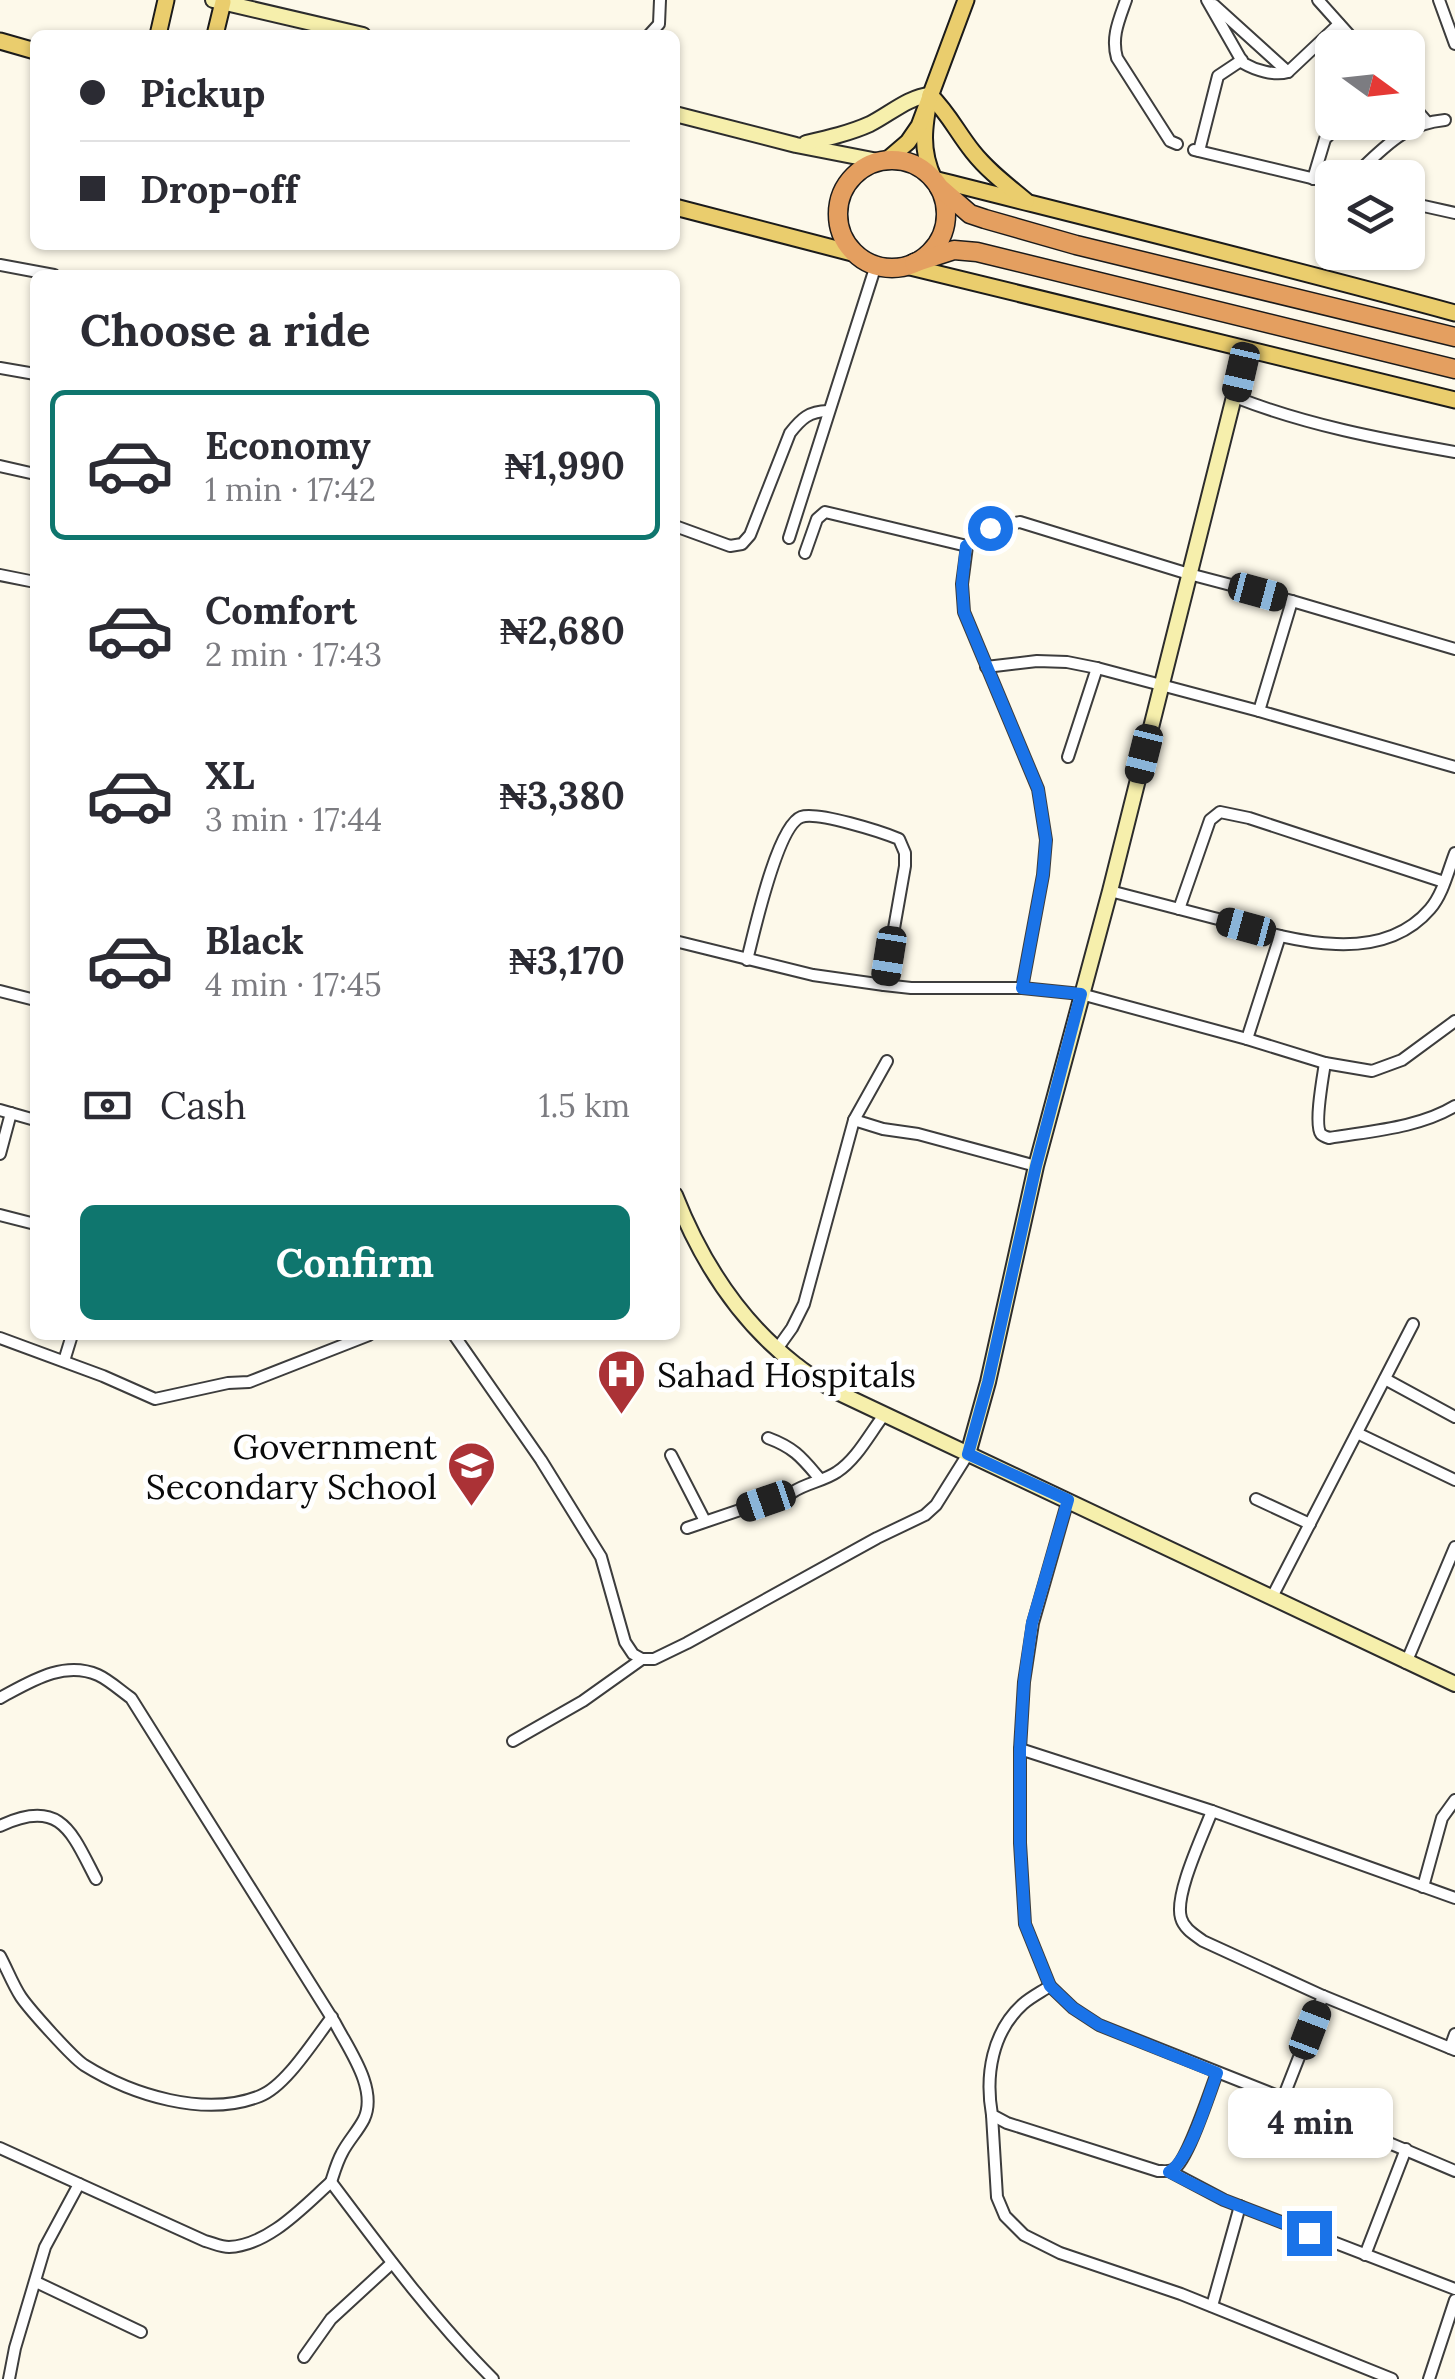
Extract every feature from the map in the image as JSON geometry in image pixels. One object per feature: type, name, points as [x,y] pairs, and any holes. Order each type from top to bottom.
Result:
[{"type":"highway","points":[[1455,337],[1076,245],[985,219],[970,214],[912,164],[882,161],[855,175],[841,197],[839,224],[845,240],[856,254],[876,265],[889,268],[910,264],[954,250],[977,252],[1455,369]]},
{"type":"highway","points":[[910,264],[929,252],[943,230],[946,212],[936,183]]},
{"type":"main road","points":[[159,30],[166,0]]},
{"type":"main road","points":[[680,115],[796,145],[882,161],[908,142],[918,126],[966,0]]},
{"type":"main road","points":[[215,30],[218,1],[342,30]]},
{"type":"main road","points":[[0,42],[30,50]]},
{"type":"main road","points":[[930,95],[923,144],[936,183],[1455,312]]},
{"type":"main road","points":[[796,145],[868,125],[918,96],[930,95],[988,169],[1029,204]]},
{"type":"main road","points":[[680,209],[856,254]]},
{"type":"main road","points":[[910,264],[1455,400]]},
{"type":"main road","points":[[968,1454],[1036,1166],[1110,892],[1246,349]]},
{"type":"main road","points":[[680,1207],[705,1261],[732,1303],[796,1366],[835,1391],[1455,1684]]},
{"type":"street","points":[[654,30],[660,24],[660,0]]},
{"type":"street","points":[[1126,0],[1113,46],[1170,140],[1178,144]]},
{"type":"street","points":[[1208,0],[1242,60],[1252,68],[1278,74],[1288,72],[1339,24]]},
{"type":"street","points":[[1208,0],[1288,72]]},
{"type":"street","points":[[1318,0],[1344,30]]},
{"type":"street","points":[[1439,0],[1455,44]]},
{"type":"street","points":[[1242,60],[1217,78],[1196,150],[1313,178],[1324,140]]},
{"type":"street","points":[[1371,160],[1412,127],[1450,120]]},
{"type":"street","points":[[1425,206],[1455,213]]},
{"type":"street","points":[[0,265],[30,271]]},
{"type":"street","points":[[788,538],[876,265]]},
{"type":"street","points":[[0,368],[30,373]]},
{"type":"street","points":[[1235,396],[1346,432],[1455,452]]},
{"type":"street","points":[[680,528],[730,546],[742,544],[750,535],[790,433],[800,420],[815,412],[828,412]]},
{"type":"street","points":[[0,466],[30,473]]},
{"type":"street","points":[[805,553],[818,518],[825,512],[966,546]]},
{"type":"street","points":[[1022,988],[1046,840],[1038,789],[964,612],[966,546],[990,528],[1020,522],[1455,649]]},
{"type":"street","points":[[0,575],[30,581]]},
{"type":"street","points":[[1259,710],[1292,601]]},
{"type":"street","points":[[986,667],[1067,662],[1097,668],[1455,767]]},
{"type":"street","points":[[1068,757],[1097,668]]},
{"type":"street","points":[[1179,909],[1210,820],[1220,812],[1444,882]]},
{"type":"street","points":[[746,960],[779,845],[791,823],[807,816],[822,818],[899,839],[904,866],[884,986]]},
{"type":"street","points":[[1110,892],[1307,942],[1347,944],[1374,941],[1418,921],[1433,906],[1455,854]]},
{"type":"street","points":[[1246,1039],[1280,936]]},
{"type":"street","points":[[680,943],[813,975],[884,986],[1022,988],[1081,994],[1324,1063],[1372,1071],[1402,1060],[1455,1020]]},
{"type":"street","points":[[0,991],[30,999]]},
{"type":"street","points":[[778,1349],[804,1304],[854,1120],[887,1061]]},
{"type":"street","points":[[1324,1063],[1318,1120],[1318,1130],[1324,1137],[1391,1128],[1441,1114],[1455,1106]]},
{"type":"street","points":[[0,1154],[5,1112],[30,1119]]},
{"type":"street","points":[[854,1120],[1036,1166]]},
{"type":"street","points":[[0,1215],[30,1223]]},
{"type":"street","points":[[1272,1598],[1413,1324]]},
{"type":"street","points":[[0,1338],[155,1398],[249,1382],[355,1340]]},
{"type":"street","points":[[64,1362],[71,1340]]},
{"type":"street","points":[[457,1340],[601,1557],[625,1642],[642,1659],[654,1659],[687,1643],[925,1515],[936,1505],[968,1454]]},
{"type":"street","points":[[1386,1379],[1455,1417]]},
{"type":"street","points":[[687,1528],[837,1472],[884,1415]]},
{"type":"street","points":[[1358,1433],[1455,1480]]},
{"type":"street","points":[[768,1438],[791,1447],[820,1479]]},
{"type":"street","points":[[671,1455],[705,1521]]},
{"type":"street","points":[[1256,1498],[1310,1524]]},
{"type":"street","points":[[1068,1500],[1032,1623],[1020,1749],[1025,1924],[1050,1986],[1099,2025],[1455,2171]]},
{"type":"street","points":[[1406,1663],[1455,1547]]},
{"type":"street","points":[[514,1741],[642,1659]]},
{"type":"street","points":[[0,1698],[46,1673],[71,1670],[97,1675],[131,1698],[332,2017],[358,2068],[367,2091],[368,2108],[342,2151],[331,2182],[289,2219],[256,2240],[226,2247],[0,2148]]},
{"type":"street","points":[[1020,1749],[1212,1811],[1455,1898]]},
{"type":"street","points":[[1423,1887],[1442,1818],[1455,1800]]},
{"type":"street","points":[[1212,1811],[1181,1892],[1181,1918],[1188,1930],[1323,1996],[1453,2049],[1455,2034]]},
{"type":"street","points":[[0,1826],[26,1815],[42,1816],[66,1826],[96,1880]]},
{"type":"street","points":[[0,1956],[21,1997],[81,2064],[171,2102],[203,2107],[262,2096],[281,2081],[332,2017]]},
{"type":"street","points":[[1050,1986],[1022,2004],[999,2034],[989,2068],[997,2197],[1005,2216],[1024,2235],[1060,2252],[1212,2306],[1392,2379]]},
{"type":"street","points":[[1283,2098],[1323,1996]]},
{"type":"street","points":[[1169,2172],[1180,2162],[1196,2129],[1217,2073]]},
{"type":"street","points":[[992,2115],[1007,2123],[1169,2172],[1240,2206],[1455,2289]]},
{"type":"street","points":[[1365,2255],[1406,2149]]},
{"type":"street","points":[[331,2182],[392,2263],[493,2379]]},
{"type":"street","points":[[10,2379],[15,2348],[45,2247],[79,2184]]},
{"type":"street","points":[[1212,2306],[1240,2206]]},
{"type":"street","points":[[304,2357],[338,2312],[392,2263]]},
{"type":"street","points":[[36,2282],[141,2332]]},
{"type":"street","points":[[1429,2379],[1455,2300]]},
{"type":"place","name":"Sahad Hospitals","points":[[622,1416]]},
{"type":"place","name":"Government Secondary School","points":[[472,1508]]},
{"type":"route","points":[[990,528],[966,546],[964,612],[1038,789],[1046,840],[1022,988],[1081,994],[968,1454],[1068,1500],[1032,1623],[1024,1682],[1020,1843],[1025,1924],[1050,1986],[1073,2008],[1099,2025],[1217,2073],[1196,2129],[1180,2162],[1169,2172],[1224,2200],[1309,2233]]}]
